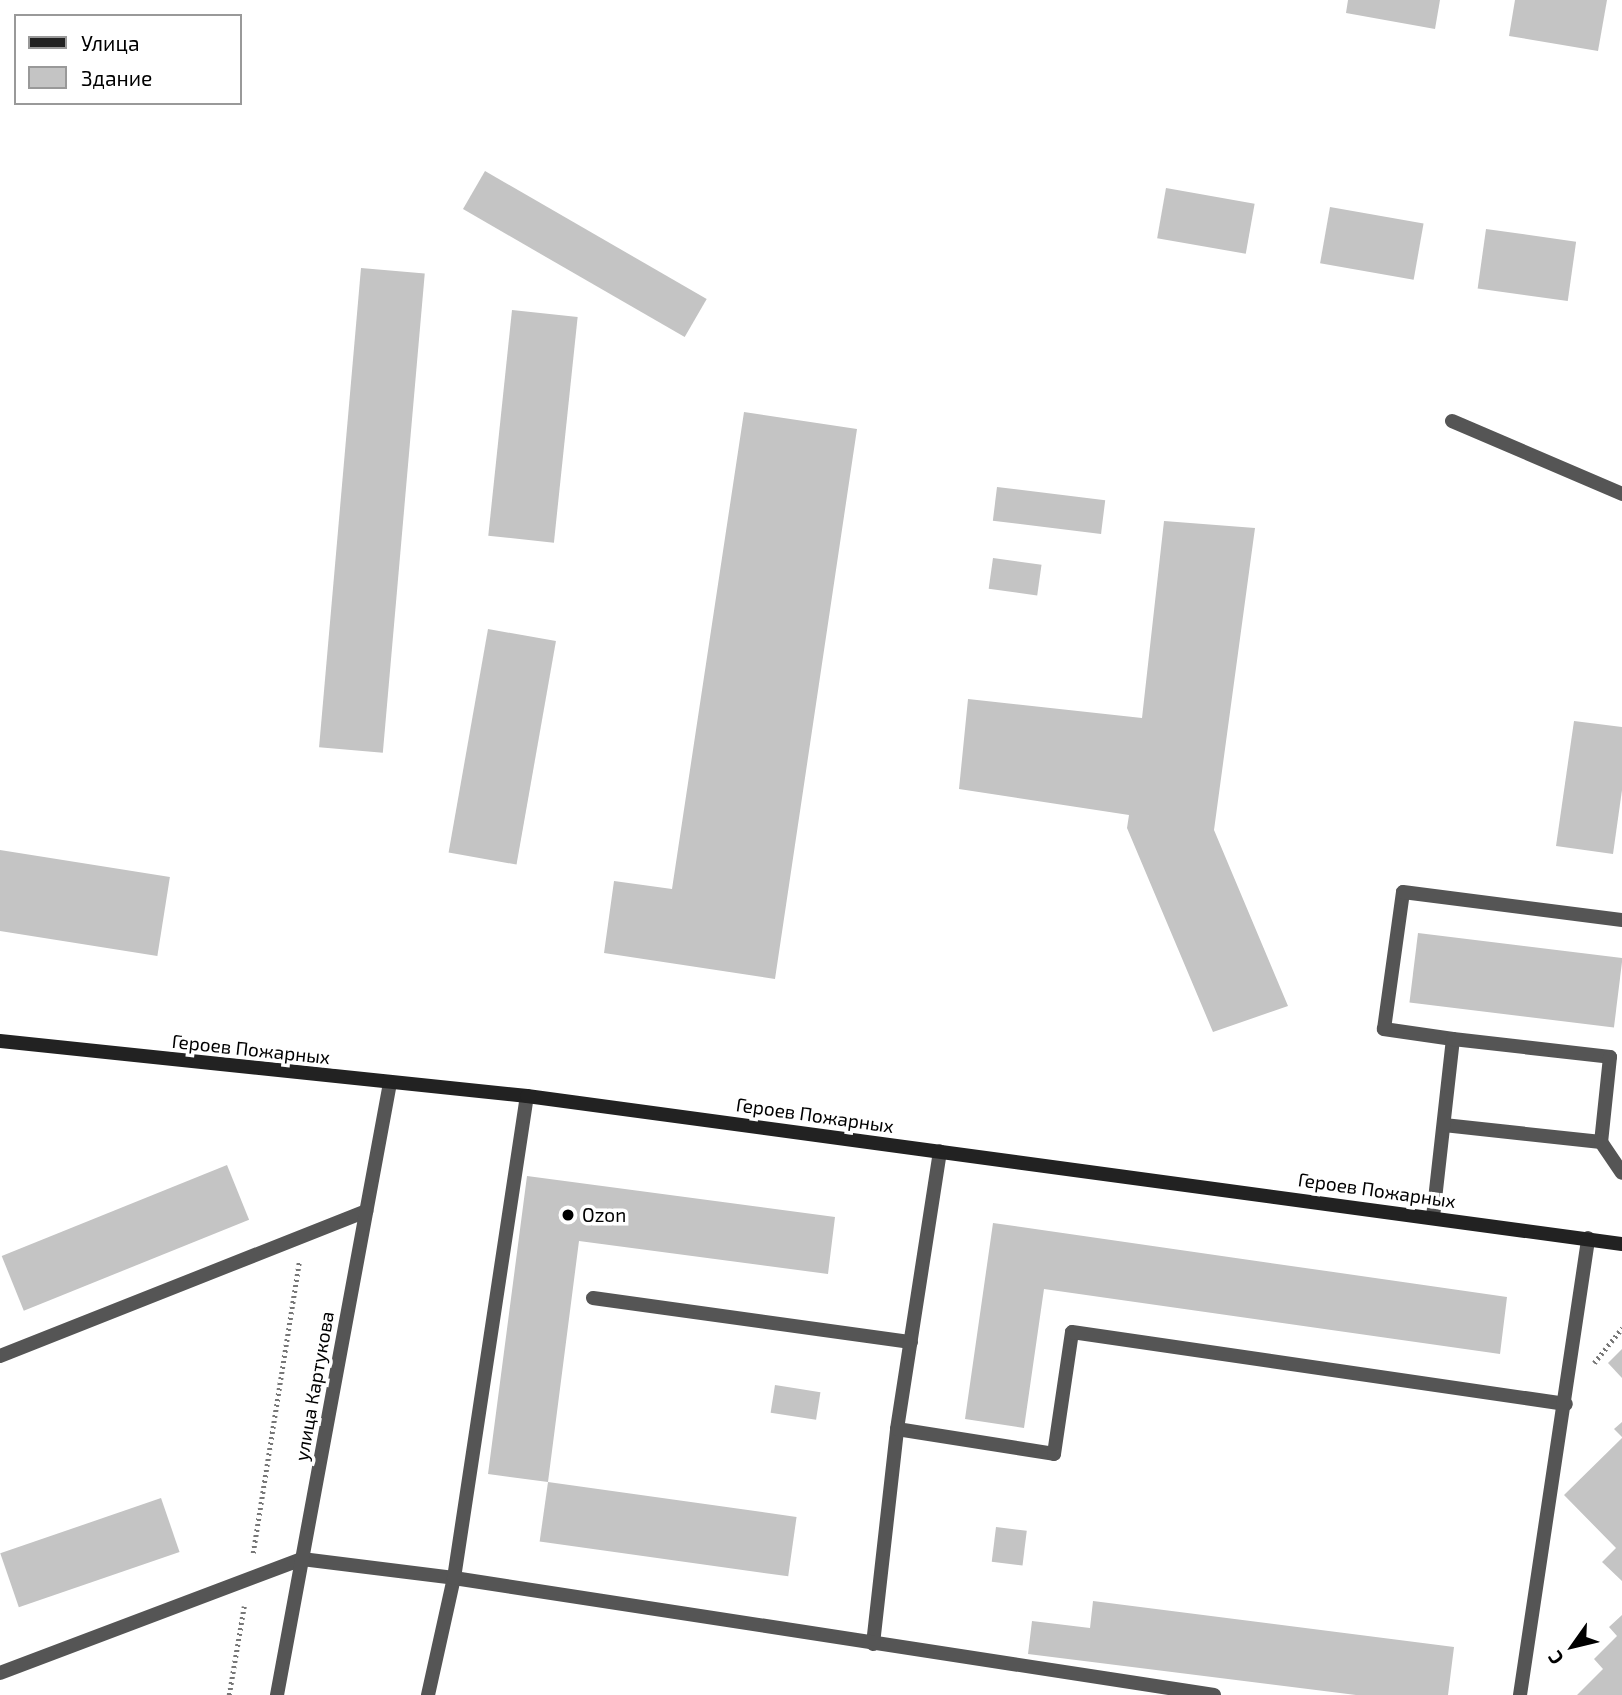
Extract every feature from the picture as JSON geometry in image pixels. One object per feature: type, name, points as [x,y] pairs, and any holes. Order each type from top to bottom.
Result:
[{"type":"main road","name":"Героев Пожарных","points":[[0,1041],[527,1096],[1622,1244]]},
{"type":"street","points":[[1452,421],[1622,494]]},
{"type":"street","points":[[1622,920],[1403,892],[1384,1029],[1610,1057],[1601,1142],[1622,1173]]},
{"type":"street","points":[[1433,1217],[1453,1039]]},
{"type":"street","name":"улица Картукова","points":[[276,1695],[390,1083]]},
{"type":"street","points":[[428,1695],[454,1578],[527,1096]]},
{"type":"street","points":[[1444,1125],[1601,1142]]},
{"type":"street","points":[[873,1644],[897,1429],[940,1152]]},
{"type":"street","points":[[0,1356],[302,1240],[366,1211]]},
{"type":"street","points":[[1520,1695],[1566,1404],[1588,1238]]},
{"type":"street","points":[[593,1298],[911,1342]]},
{"type":"street","points":[[897,1429],[1054,1454],[1072,1332],[1566,1404]]},
{"type":"street","points":[[0,1674],[302,1559],[454,1578],[1214,1695]]},
{"type":"path","points":[[229,1695],[302,1240]]},
{"type":"building","points":[[1348,0],[1440,0],[1435,29],[1346,13]]},
{"type":"building","points":[[1515,0],[1607,0],[1598,51],[1509,36]]},
{"type":"building","points":[[485,171],[707,299],[685,337],[463,209]]},
{"type":"building","points":[[1166,188],[1255,204],[1246,254],[1157,238]]},
{"type":"building","points":[[1330,207],[1424,223],[1414,280],[1320,263]]},
{"type":"building","points":[[1486,229],[1576,242],[1568,301],[1478,288]]},
{"type":"building","points":[[361,268],[425,274],[383,753],[319,747]]},
{"type":"building","points":[[512,310],[578,317],[554,543],[488,536]]},
{"type":"building","points":[[744,412],[857,429],[775,979],[604,953],[614,881],[672,889]]},
{"type":"building","points":[[997,487],[1105,500],[1101,534],[993,521]]},
{"type":"building","points":[[1164,521],[1255,528],[1214,830],[1288,1006],[1213,1032],[1127,828],[1129,815],[959,789],[968,699],[1142,718]]},
{"type":"building","points":[[993,558],[1042,565],[1037,596],[989,589]]},
{"type":"building","points":[[488,629],[556,641],[517,865],[449,853]]},
{"type":"building","points":[[1574,721],[1622,727],[1622,790],[1613,854],[1556,846]]},
{"type":"building","points":[[0,850],[170,877],[157,956],[0,931]]},
{"type":"building","points":[[1418,933],[1622,958],[1614,1028],[1409,1002]]},
{"type":"building","points":[[227,1165],[249,1220],[24,1311],[2,1256]]},
{"type":"building","points":[[527,1176],[835,1217],[828,1274],[579,1241],[548,1482],[488,1474]]},
{"type":"building","points":[[993,1223],[1507,1297],[1500,1354],[1044,1289],[1024,1428],[965,1419]]},
{"type":"building","points":[[1622,1349],[1622,1378],[1608,1363]]},
{"type":"building","points":[[775,1385],[820,1392],[816,1420],[771,1413]]},
{"type":"building","points":[[1622,1422],[1622,1437],[1614,1429]]},
{"type":"building","points":[[1622,1438],[1622,1581],[1602,1562],[1616,1548],[1564,1495]]},
{"type":"building","points":[[548,1482],[797,1517],[788,1576],[540,1541]]},
{"type":"building","points":[[161,1498],[180,1552],[19,1607],[0,1553]]},
{"type":"building","points":[[996,1527],[1027,1531],[1023,1566],[992,1562]]},
{"type":"building","points":[[1093,1601],[1454,1647],[1448,1695],[1356,1695],[1028,1654],[1032,1621],[1090,1628]]},
{"type":"building","points":[[1622,1615],[1622,1695],[1577,1695],[1603,1669],[1594,1659],[1617,1636],[1609,1627]]},
{"type":"place","name":"Ozon","points":[[568,1215]]}]
